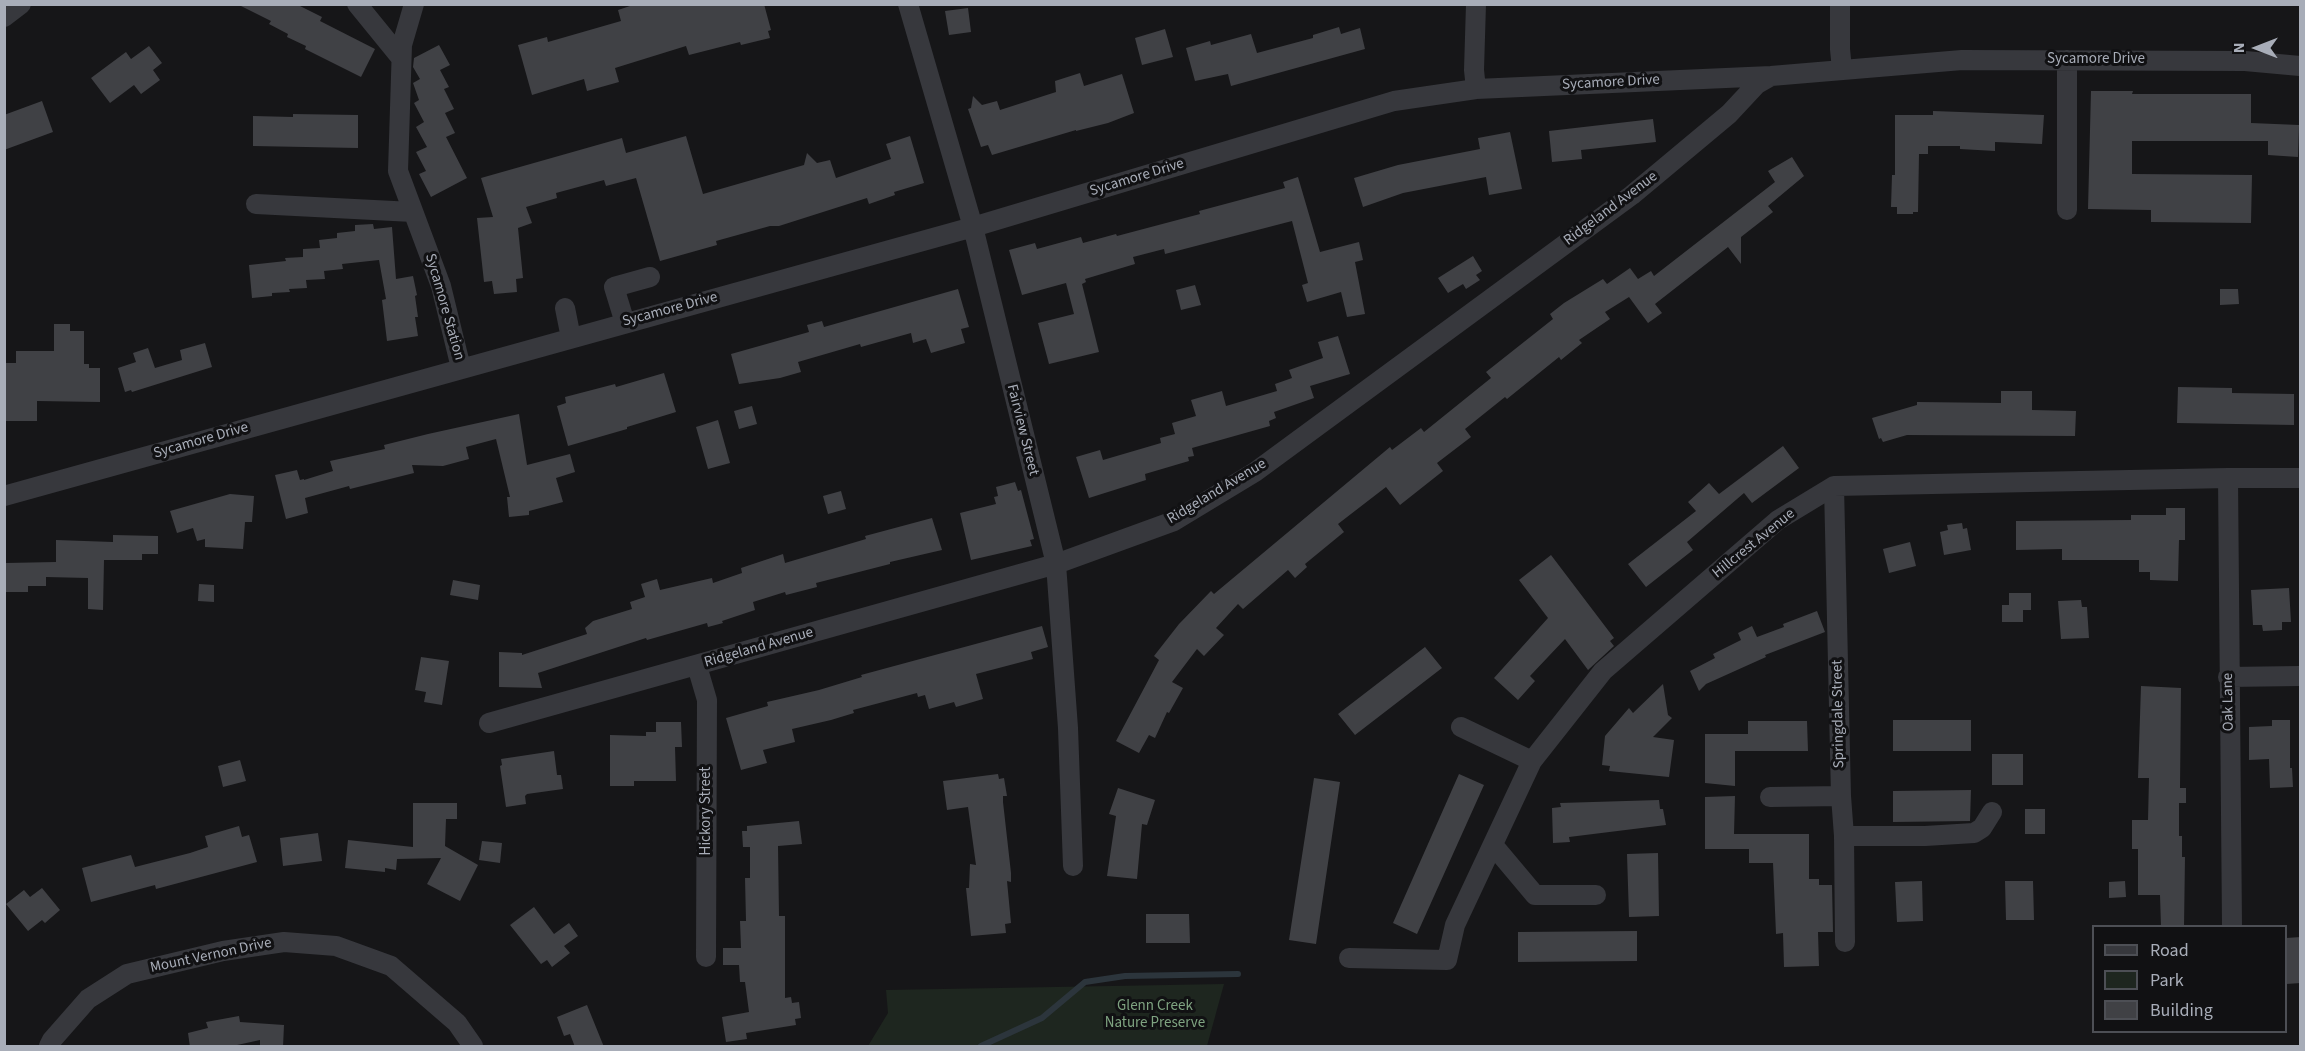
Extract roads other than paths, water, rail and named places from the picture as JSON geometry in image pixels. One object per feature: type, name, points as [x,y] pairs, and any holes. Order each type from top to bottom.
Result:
[{"type":"street","points":[[4,17],[21,4]]},
{"type":"street","points":[[357,4],[401,58]]},
{"type":"street","name":"Sycamore Station","points":[[414,4],[402,45],[398,171],[441,286],[461,368]]},
{"type":"street","name":"Fairview Street","points":[[908,4],[973,226],[1056,564],[1068,728],[1073,866]]},
{"type":"street","points":[[1476,4],[1474,70],[1476,89]]},
{"type":"street","points":[[1840,4],[1842,70]]},
{"type":"street","name":"Sycamore Drive","points":[[4,496],[973,226],[1394,101],[1476,89],[1771,76],[1962,60],[2245,62],[2301,66]]},
{"type":"street","points":[[2067,60],[2067,210]]},
{"type":"street","name":"Ridgeland Avenue","points":[[489,723],[1056,564],[1174,521],[1255,472],[1632,195],[1729,114],[1757,84],[1771,76]]},
{"type":"street","points":[[256,204],[413,212]]},
{"type":"street","points":[[625,323],[614,287],[650,277]]},
{"type":"street","points":[[565,308],[571,338]]},
{"type":"street","name":"Oak Lane","points":[[2228,478],[2232,925]]},
{"type":"street","points":[[1834,486],[2301,478]]},
{"type":"street","name":"Hillcrest Avenue","points":[[1349,958],[1448,960],[1455,926],[1532,761],[1603,671],[1778,520],[1834,486]]},
{"type":"street","name":"Springdale Street","points":[[1834,486],[1845,942]]},
{"type":"street","name":"Hickory Street","points":[[697,666],[707,700],[706,957]]},
{"type":"street","points":[[2228,676],[2301,676]]},
{"type":"street","points":[[1461,727],[1532,761]]},
{"type":"street","points":[[1770,798],[1841,796]]},
{"type":"street","points":[[1844,836],[1925,836],[1974,833],[1982,828],[1992,812]]},
{"type":"street","points":[[1493,844],[1535,895],[1596,895]]},
{"type":"street","name":"Mount Vernon Drive","points":[[50,1047],[52,1040],[88,999],[127,974],[223,951],[284,942],[336,946],[391,966],[457,1023],[473,1047]]},
{"type":"waterway","points":[[981,1046],[1042,1018],[1085,982],[1125,976],[1238,974]]},
{"type":"park label","name":"Glenn Creek Nature Preserve","points":[[1155,1016]]}]
